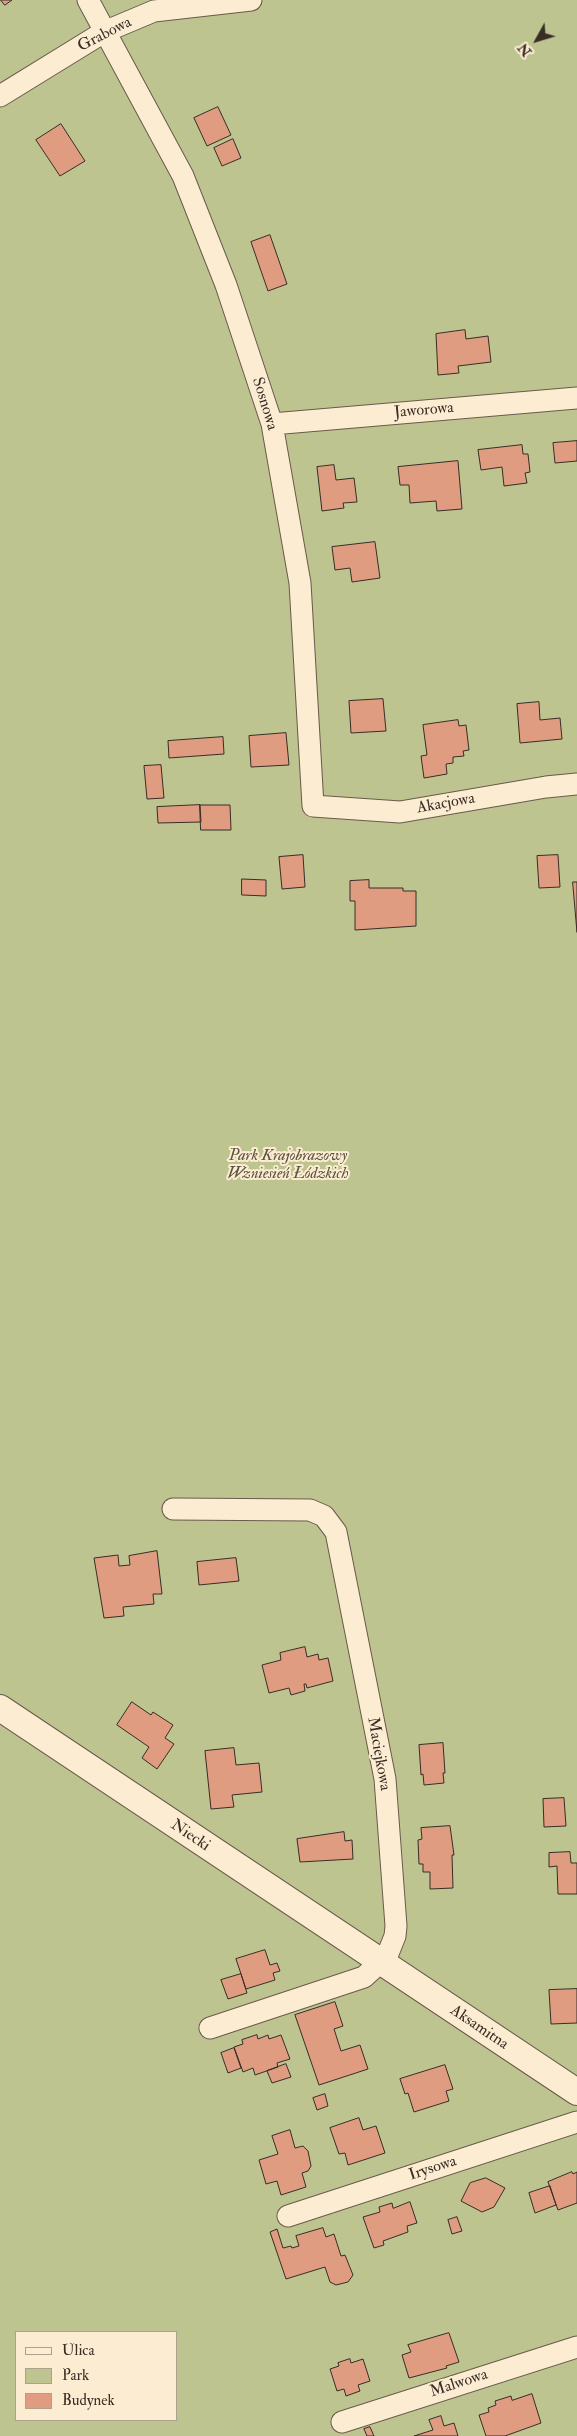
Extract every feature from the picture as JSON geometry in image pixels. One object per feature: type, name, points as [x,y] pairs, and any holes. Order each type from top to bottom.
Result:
[{"type":"street","name":"Sosnowa","points":[[88,0],[183,176],[226,285],[272,424],[300,583],[314,806]]},
{"type":"street","name":"Grabowa","points":[[0,96],[104,32],[154,11],[251,0]]},
{"type":"street","name":"Jaworowa","points":[[272,424],[577,398]]},
{"type":"street","name":"Akacjowa","points":[[314,806],[400,812],[546,787],[577,784]]},
{"type":"street","name":"Maciejkowa","points":[[174,1510],[310,1510],[324,1516],[336,1532],[385,1780],[396,1926],[391,1947],[381,1963],[364,1978],[210,2028]]},
{"type":"street","name":"Niecki","points":[[0,1708],[381,1963]]},
{"type":"street","name":"Aksamitna","points":[[381,1963],[577,2092]]},
{"type":"street","name":"Irysowa","points":[[288,2216],[577,2122]]},
{"type":"street","name":"Malwowa","points":[[342,2422],[577,2346]]},
{"type":"green space","name":"Park Krajobrazowy Wzniesień Łódzkich","points":[[0,0],[577,0],[577,2436],[0,2436]]},
{"type":"building","points":[[1,0],[12,0],[5,5]]},
{"type":"building","points":[[218,107],[231,135],[207,146],[194,118]]},
{"type":"building","points":[[61,124],[85,161],[60,176],[36,140]]},
{"type":"building","points":[[233,139],[241,158],[222,166],[214,148]]},
{"type":"building","points":[[270,235],[287,284],[268,291],[251,242]]},
{"type":"building","points":[[465,330],[466,339],[488,336],[491,362],[458,366],[459,373],[438,375],[436,334]]},
{"type":"building","points":[[577,441],[577,461],[555,463],[553,443]]},
{"type":"building","points":[[522,445],[523,454],[528,454],[530,472],[525,473],[527,483],[504,486],[502,467],[481,470],[478,450]]},
{"type":"building","points":[[458,461],[462,509],[437,511],[436,501],[410,503],[409,485],[400,485],[398,467]]},
{"type":"building","points":[[334,465],[336,480],[354,478],[357,502],[343,503],[344,508],[322,511],[317,467]]},
{"type":"building","points":[[375,542],[380,578],[352,582],[350,568],[335,570],[332,547]]},
{"type":"building","points":[[383,699],[386,731],[351,733],[349,701]]},
{"type":"building","points":[[539,702],[540,720],[560,718],[562,739],[520,743],[517,704]]},
{"type":"building","points":[[458,720],[459,726],[466,725],[469,750],[463,751],[464,756],[453,757],[453,763],[446,764],[447,774],[424,778],[421,756],[427,755],[423,725]]},
{"type":"building","points":[[286,733],[289,765],[251,767],[249,736]]},
{"type":"building","points":[[223,737],[224,754],[169,758],[168,741]]},
{"type":"building","points":[[161,765],[164,798],[147,799],[144,766]]},
{"type":"building","points":[[200,805],[201,822],[158,823],[157,807]]},
{"type":"building","points":[[200,805],[230,805],[231,830],[201,830]]},
{"type":"building","points":[[303,855],[305,887],[282,889],[279,857]]},
{"type":"building","points":[[558,855],[560,887],[539,888],[537,856]]},
{"type":"building","points":[[242,879],[266,880],[266,896],[242,895]]},
{"type":"building","points":[[369,880],[369,888],[403,888],[403,891],[416,891],[416,926],[355,930],[355,901],[350,901],[350,881]]},
{"type":"building","points":[[573,882],[577,882],[577,932]]},
{"type":"building","points":[[157,1551],[162,1594],[153,1594],[154,1604],[123,1607],[124,1616],[104,1618],[94,1558],[118,1555],[119,1566],[130,1565],[129,1556]]},
{"type":"building","points":[[236,1558],[239,1581],[199,1585],[197,1562]]},
{"type":"building","points":[[305,1647],[307,1657],[318,1654],[319,1660],[328,1658],[333,1681],[307,1688],[306,1684],[304,1684],[305,1691],[291,1695],[289,1688],[269,1693],[262,1665],[281,1660],[280,1653]]},
{"type":"building","points":[[132,1702],[151,1715],[153,1712],[173,1725],[165,1738],[174,1744],[157,1769],[142,1758],[149,1747],[117,1725]]},
{"type":"building","points":[[443,1743],[444,1783],[424,1785],[423,1774],[421,1775],[419,1745]]},
{"type":"building","points":[[234,1748],[236,1765],[259,1763],[262,1792],[232,1795],[234,1807],[211,1809],[205,1751]]},
{"type":"building","points":[[564,1798],[566,1826],[544,1827],[543,1799]]},
{"type":"building","points":[[450,1826],[454,1855],[452,1855],[453,1888],[430,1889],[430,1872],[423,1872],[423,1864],[419,1864],[418,1840],[422,1839],[421,1828]]},
{"type":"building","points":[[344,1832],[345,1841],[352,1840],[353,1859],[300,1862],[297,1839]]},
{"type":"building","points":[[570,1852],[571,1863],[577,1863],[577,1894],[558,1894],[557,1866],[549,1867],[549,1853]]},
{"type":"building","points":[[265,1950],[270,1965],[277,1963],[280,1971],[273,1973],[275,1980],[246,1989],[236,1959]]},
{"type":"building","points":[[241,1974],[247,1993],[228,1999],[221,1980]]},
{"type":"building","points":[[577,1989],[577,2023],[551,2024],[549,1990]]},
{"type":"building","points":[[335,2002],[343,2026],[334,2029],[341,2051],[360,2045],[368,2069],[319,2085],[295,2015]]},
{"type":"building","points":[[257,2035],[258,2039],[268,2035],[269,2039],[281,2035],[290,2059],[277,2063],[278,2067],[255,2075],[253,2068],[243,2072],[234,2047],[243,2044],[242,2040]]},
{"type":"building","points":[[234,2048],[241,2068],[228,2073],[221,2053]]},
{"type":"building","points":[[286,2064],[291,2077],[272,2083],[267,2071]]},
{"type":"building","points":[[445,2065],[453,2089],[446,2091],[449,2101],[414,2112],[408,2093],[405,2094],[400,2079]]},
{"type":"building","points":[[325,2094],[328,2106],[317,2110],[313,2098]]},
{"type":"building","points":[[359,2118],[363,2130],[376,2126],[385,2153],[348,2165],[345,2153],[339,2154],[330,2128]]},
{"type":"building","points":[[290,2130],[295,2148],[303,2146],[308,2151],[311,2166],[308,2171],[302,2173],[306,2187],[281,2195],[277,2181],[266,2184],[259,2160],[278,2154],[272,2136]]},
{"type":"building","points":[[572,2172],[573,2174],[577,2172],[577,2203],[558,2210],[548,2182]]},
{"type":"building","points":[[486,2178],[505,2188],[494,2207],[482,2212],[461,2201],[470,2183]]},
{"type":"building","points":[[550,2186],[556,2205],[535,2213],[529,2193]]},
{"type":"building","points":[[410,2202],[417,2223],[407,2226],[408,2232],[383,2241],[384,2245],[374,2248],[363,2217],[380,2212],[379,2207],[392,2203],[393,2208]]},
{"type":"building","points":[[457,2217],[462,2231],[452,2234],[448,2220]]},
{"type":"building","points":[[323,2228],[326,2237],[334,2234],[341,2256],[345,2255],[353,2275],[348,2282],[336,2285],[330,2282],[325,2267],[286,2279],[270,2232],[277,2229],[283,2248],[291,2246],[292,2248],[299,2246],[296,2236]]},
{"type":"building","points":[[449,2333],[459,2362],[446,2366],[447,2368],[409,2378],[402,2355],[411,2352],[408,2345]]},
{"type":"building","points":[[350,2359],[351,2363],[363,2359],[370,2381],[358,2385],[360,2391],[346,2396],[344,2389],[337,2391],[330,2369],[339,2366],[338,2363]]},
{"type":"building","points":[[532,2394],[541,2423],[505,2436],[486,2436],[479,2415],[489,2412],[488,2408],[496,2405],[495,2401],[511,2396],[512,2400]]},
{"type":"building","points":[[441,2416],[444,2426],[454,2423],[458,2436],[414,2436],[433,2430],[429,2420]]},
{"type":"building","points":[[370,2427],[374,2436],[367,2436],[364,2429]]}]
